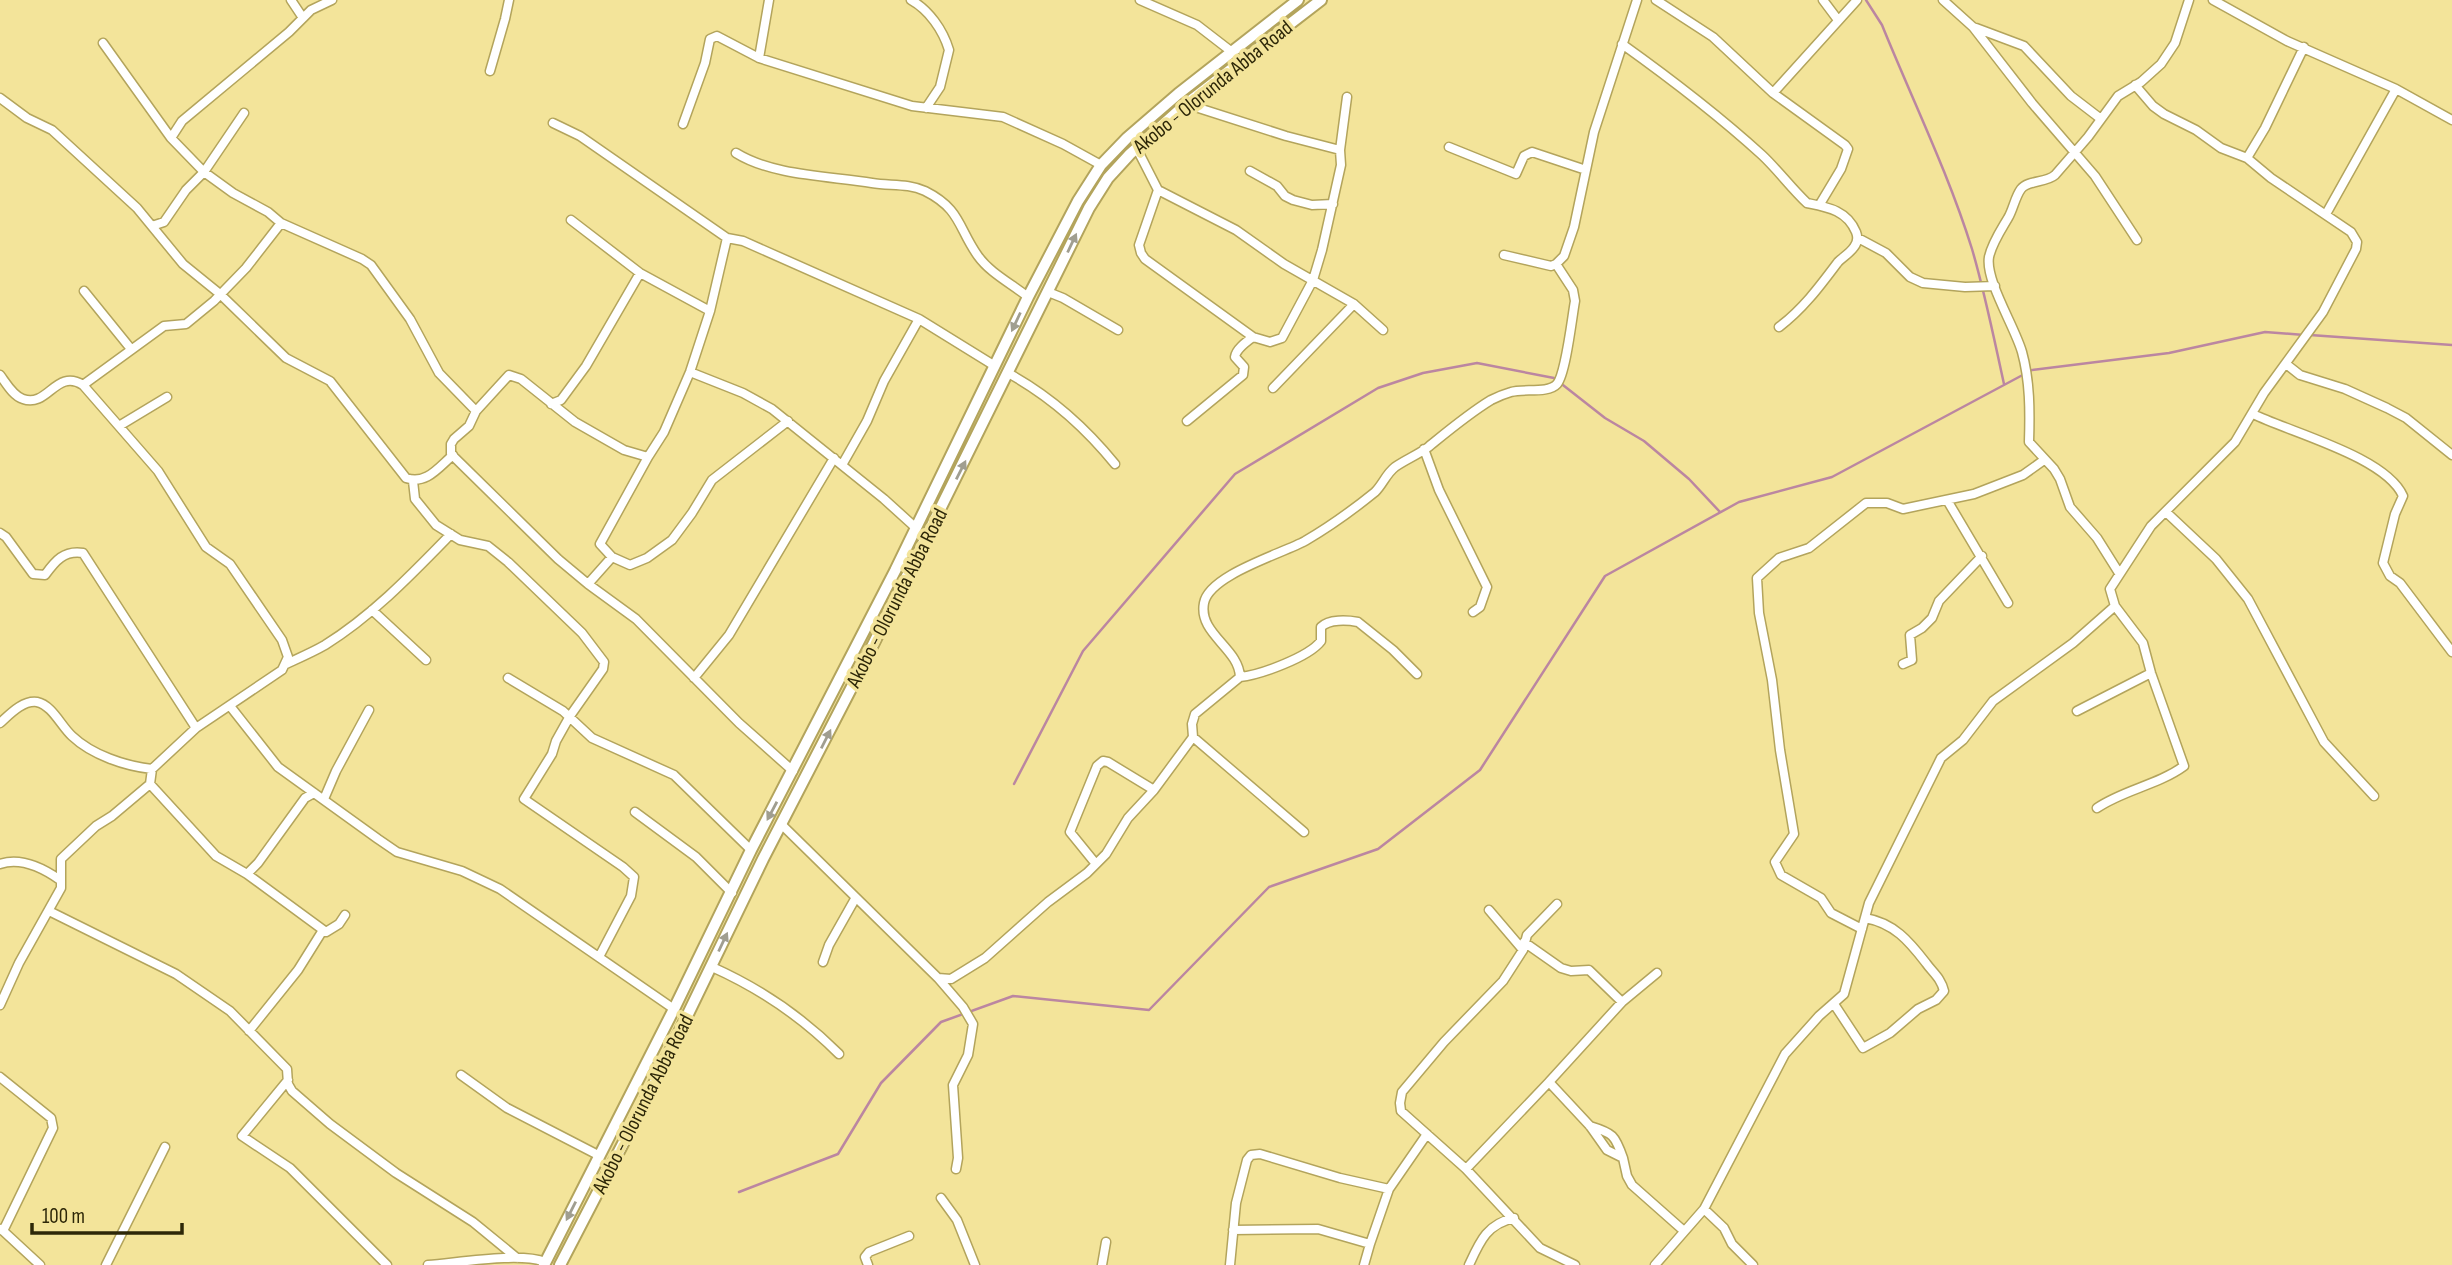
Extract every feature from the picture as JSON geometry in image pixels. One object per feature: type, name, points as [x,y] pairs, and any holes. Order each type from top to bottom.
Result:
[{"type":"main road","name":"Akobo - Olorunda Abba Road","points":[[544,1264],[1078,201],[1101,165],[1127,138],[1298,0]]},
{"type":"main road","name":"Akobo - Olorunda Abba Road","points":[[565,1263],[1089,208],[1108,178],[1186,104],[1321,0]]},
{"type":"main road","points":[[1046,262],[1060,269]]},
{"type":"main road","points":[[642,1071],[657,1078]]},
{"type":"street","points":[[291,0],[303,18]]},
{"type":"street","points":[[171,138],[182,121],[289,32],[311,10],[332,0]]},
{"type":"street","points":[[489,71],[509,0]]},
{"type":"street","points":[[759,58],[769,0]]},
{"type":"street","points":[[911,0],[930,15],[949,50],[940,87],[926,108]]},
{"type":"street","points":[[1140,0],[1197,25],[1232,52]]},
{"type":"street","points":[[1503,255],[1551,265],[1564,256],[1574,227],[1594,132],[1637,0]]},
{"type":"street","points":[[1656,0],[1713,37],[1773,93],[1848,149],[1841,169],[1820,204]]},
{"type":"street","points":[[1823,0],[1838,20]]},
{"type":"street","points":[[1773,93],[1857,0]]},
{"type":"street","points":[[1943,0],[1973,27],[2095,176],[2137,240]]},
{"type":"street","points":[[2119,573],[2097,538],[2070,507],[2060,479],[2029,442],[2031,417],[2023,356],[2017,333],[2006,315],[1995,286],[1989,258],[2024,186],[2050,180],[2119,96],[2161,64],[2175,43],[2189,0]]},
{"type":"street","points":[[2213,0],[2304,47],[2396,89],[2452,120]]},
{"type":"street","points":[[1973,27],[2024,46],[2071,96],[2101,118]]},
{"type":"street","points":[[683,124],[705,63],[710,39],[716,36],[759,58],[838,84],[926,108],[1003,117],[1063,144],[1101,165]]},
{"type":"street","points":[[103,43],[171,138],[204,172],[281,223],[362,258],[371,265],[410,319],[439,373],[476,411]]},
{"type":"street","points":[[1622,44],[1674,80],[1735,131],[1765,158],[1807,203],[1820,204],[1848,218],[1858,238],[1886,253],[1910,277],[1923,283],[1965,287],[1995,286]]},
{"type":"street","points":[[2247,159],[2304,47]]},
{"type":"street","points":[[2097,808],[2125,792],[2184,766],[2143,643],[2115,606],[2110,589],[2151,526],[2235,442],[2264,393],[2323,312],[2357,250],[2355,237],[2326,214],[2247,159],[2221,148],[2196,130],[2164,114],[2153,106],[2135,85]]},
{"type":"street","points":[[2326,214],[2396,89]]},
{"type":"street","points":[[1158,190],[1139,245],[1141,253],[1173,280],[1253,337],[1270,342],[1282,338],[1313,280],[1341,165],[1340,150],[1347,97]]},
{"type":"street","points":[[0,98],[27,118],[52,130],[137,208],[183,264],[220,294],[285,358],[330,381],[406,478],[413,481],[425,479],[453,455]]},
{"type":"street","points":[[1186,104],[1340,150]]},
{"type":"street","points":[[152,226],[164,222],[186,190],[204,172],[244,113]]},
{"type":"street","points":[[553,123],[580,136],[727,238],[743,241],[919,319],[995,366]]},
{"type":"street","points":[[1449,147],[1513,174],[1518,173],[1524,156],[1532,152],[1586,170]]},
{"type":"street","points":[[1137,149],[1158,190],[1236,230],[1284,264],[1354,304],[1383,330]]},
{"type":"street","points":[[736,153],[749,161],[815,176],[908,185],[924,190],[952,209],[978,256],[988,267],[1028,297]]},
{"type":"street","points":[[1250,171],[1277,186],[1293,200],[1312,205],[1333,204]]},
{"type":"street","points":[[571,220],[640,273],[710,311]]},
{"type":"street","points":[[83,384],[164,326],[186,324],[246,268],[281,223]]},
{"type":"street","points":[[727,238],[710,311],[690,372],[664,432],[600,544],[612,557],[630,565],[647,558],[672,540],[712,480],[788,421]]},
{"type":"street","points":[[1779,327],[1797,313],[1840,260],[1855,247],[1858,238]]},
{"type":"street","points":[[1240,677],[1239,666],[1205,620],[1203,606],[1207,594],[1216,585],[1245,568],[1290,549],[1325,528],[1378,489],[1395,467],[1424,449],[1471,412],[1510,392],[1549,388],[1558,381],[1575,301],[1573,290],[1556,264]]},
{"type":"street","points":[[551,404],[561,400],[586,366],[640,273]]},
{"type":"street","points":[[84,291],[131,349]]},
{"type":"street","points":[[1048,292],[1118,330]]},
{"type":"street","points":[[1273,388],[1354,304]]},
{"type":"street","points":[[842,465],[919,319]]},
{"type":"street","points":[[1187,421],[1243,375],[1244,367],[1237,360],[1236,353],[1253,337]]},
{"type":"street","points":[[2286,365],[2300,375],[2345,389],[2406,418],[2452,456]]},
{"type":"street","points":[[690,372],[743,393],[772,409],[916,528]]},
{"type":"street","points":[[1008,373],[1054,403],[1083,427],[1115,464]]},
{"type":"street","points":[[0,375],[16,394],[23,399],[32,400],[67,379],[83,384],[167,484],[206,547],[230,564],[282,640],[288,657],[282,670],[197,728],[152,769],[150,784],[113,816],[96,826],[61,859],[61,888],[19,962],[0,1005]]},
{"type":"street","points":[[648,457],[624,450],[575,422],[521,379],[509,375],[476,411],[469,426],[451,444],[453,455],[558,559],[636,619],[739,723],[793,771]]},
{"type":"street","points":[[120,426],[167,397]]},
{"type":"street","points":[[561,400],[563,413]]},
{"type":"street","points":[[2253,414],[2354,455],[2398,484],[2403,496],[2395,514],[2383,563],[2390,576],[2400,583],[2452,652]]},
{"type":"street","points":[[1424,449],[1439,490],[1487,587],[1480,607],[1473,612]]},
{"type":"street","points":[[694,678],[729,635],[834,458]]},
{"type":"street","points":[[1862,929],[1831,913],[1821,898],[1780,875],[1775,862],[1794,834],[1772,680],[1759,613],[1757,578],[1779,558],[1809,548],[1866,503],[1887,503],[1903,509],[1975,494],[2023,475],[2044,460]]},
{"type":"street","points":[[413,481],[415,499],[436,525],[460,540],[488,546],[508,562],[573,624],[604,662],[603,669],[570,716],[552,754],[524,799],[624,867],[634,877],[631,896],[599,957]]},
{"type":"street","points":[[1947,500],[2008,603]]},
{"type":"street","points":[[2166,512],[2216,559],[2248,599],[2324,742],[2374,796]]},
{"type":"street","points":[[0,533],[6,537],[33,575],[45,575],[57,559],[72,551],[83,553],[197,728]]},
{"type":"street","points":[[286,664],[324,646],[372,610],[405,582],[451,534]]},
{"type":"street","points":[[1903,664],[1912,660],[1910,635],[1923,628],[1932,618],[1939,601],[1982,556]]},
{"type":"street","points":[[588,584],[612,557]]},
{"type":"street","points":[[1655,1265],[1704,1209],[1785,1054],[1819,1016],[1844,994],[1876,888],[1941,758],[1963,740],[1993,701],[2073,643],[2115,606]]},
{"type":"street","points":[[372,610],[426,660]]},
{"type":"street","points":[[938,978],[951,979],[985,958],[1096,864],[1128,818],[1154,790],[1193,737],[1192,724],[1195,714],[1240,677],[1276,667],[1314,648],[1321,641],[1321,627],[1327,622],[1353,621],[1358,622],[1393,650],[1417,674]]},
{"type":"street","points":[[2077,711],[2151,673]]},
{"type":"street","points":[[508,678],[570,716],[592,738],[674,775],[751,850]]},
{"type":"street","points":[[0,723],[21,705],[35,701],[46,705],[78,741],[104,756],[136,767],[152,769]]},
{"type":"street","points":[[230,706],[278,767],[397,852],[462,871],[500,889],[674,1009]]},
{"type":"street","points":[[324,799],[369,710]]},
{"type":"street","points":[[1193,737],[1304,832]]},
{"type":"street","points":[[1096,864],[1070,832],[1097,766],[1103,761],[1108,762],[1154,790]]},
{"type":"street","points":[[150,784],[216,856],[247,874],[326,932],[332,930],[345,915]]},
{"type":"street","points":[[247,874],[306,798],[314,793]]},
{"type":"street","points":[[635,812],[696,857],[732,892]]},
{"type":"street","points":[[781,824],[938,978],[963,1007],[973,1024],[968,1055],[953,1085],[958,1158],[956,1169]]},
{"type":"street","points":[[0,864],[12,860],[44,869],[60,880]]},
{"type":"street","points":[[823,962],[829,945],[855,899]]},
{"type":"street","points":[[1558,904],[1527,935],[1524,946],[1503,981],[1444,1042],[1402,1092],[1400,1103],[1401,1111],[1466,1169],[1514,1217],[1540,1248],[1575,1265]]},
{"type":"street","points":[[1489,910],[1524,946],[1561,968],[1571,971],[1589,970],[1622,1002]]},
{"type":"street","points":[[49,911],[176,974],[230,1011],[287,1069],[292,1091],[330,1124],[396,1173],[473,1222],[517,1258]]},
{"type":"street","points":[[1834,1004],[1863,1048],[1890,1033],[1918,1009],[1936,1000],[1944,991],[1941,981],[1906,937],[1880,921],[1865,918]]},
{"type":"street","points":[[249,1031],[298,970],[323,929]]},
{"type":"street","points":[[712,967],[741,980],[813,1028],[839,1054]]},
{"type":"street","points":[[1466,1169],[1622,1002],[1657,973]]},
{"type":"street","points":[[461,1075],[507,1108],[600,1156]]},
{"type":"street","points":[[0,1077],[51,1118],[53,1128],[1,1230],[40,1265]]},
{"type":"street","points":[[288,1080],[242,1136],[290,1168],[387,1265]]},
{"type":"street","points":[[1549,1082],[1590,1126],[1607,1150],[1623,1158]]},
{"type":"street","points":[[1590,1126],[1612,1134],[1617,1140],[1632,1185],[1684,1231]]},
{"type":"street","points":[[1364,1265],[1389,1189],[1427,1134]]},
{"type":"street","points":[[107,1265],[165,1147]]},
{"type":"street","points":[[1230,1265],[1236,1203],[1251,1154],[1260,1154],[1389,1189]]},
{"type":"street","points":[[941,1198],[957,1220],[975,1265]]},
{"type":"street","points":[[1704,1209],[1724,1228],[1732,1244],[1753,1265]]},
{"type":"street","points":[[1469,1265],[1494,1224],[1514,1217]]},
{"type":"street","points":[[1233,1230],[1318,1229],[1370,1244]]},
{"type":"street","points":[[868,1265],[865,1257],[869,1252],[909,1236]]},
{"type":"street","points":[[1102,1265],[1106,1242]]},
{"type":"street","points":[[428,1265],[517,1258],[534,1258],[544,1264]]},
{"type":"waterway","points":[[1866,0],[1882,25],[1962,220],[1981,282],[2004,384]]},
{"type":"waterway","points":[[739,1192],[838,1154],[881,1083],[941,1022],[1013,996],[1149,1010],[1269,887],[1378,849],[1480,770],[1605,576],[1739,502],[1832,477],[2032,370],[2169,353],[2265,332],[2304,335]]},
{"type":"waterway","points":[[2310,335],[2452,345]]},
{"type":"waterway","points":[[1014,784],[1083,651],[1235,474],[1378,388],[1423,373],[1477,363],[1554,378],[1605,418],[1644,441],[1689,479],[1720,512]]}]
